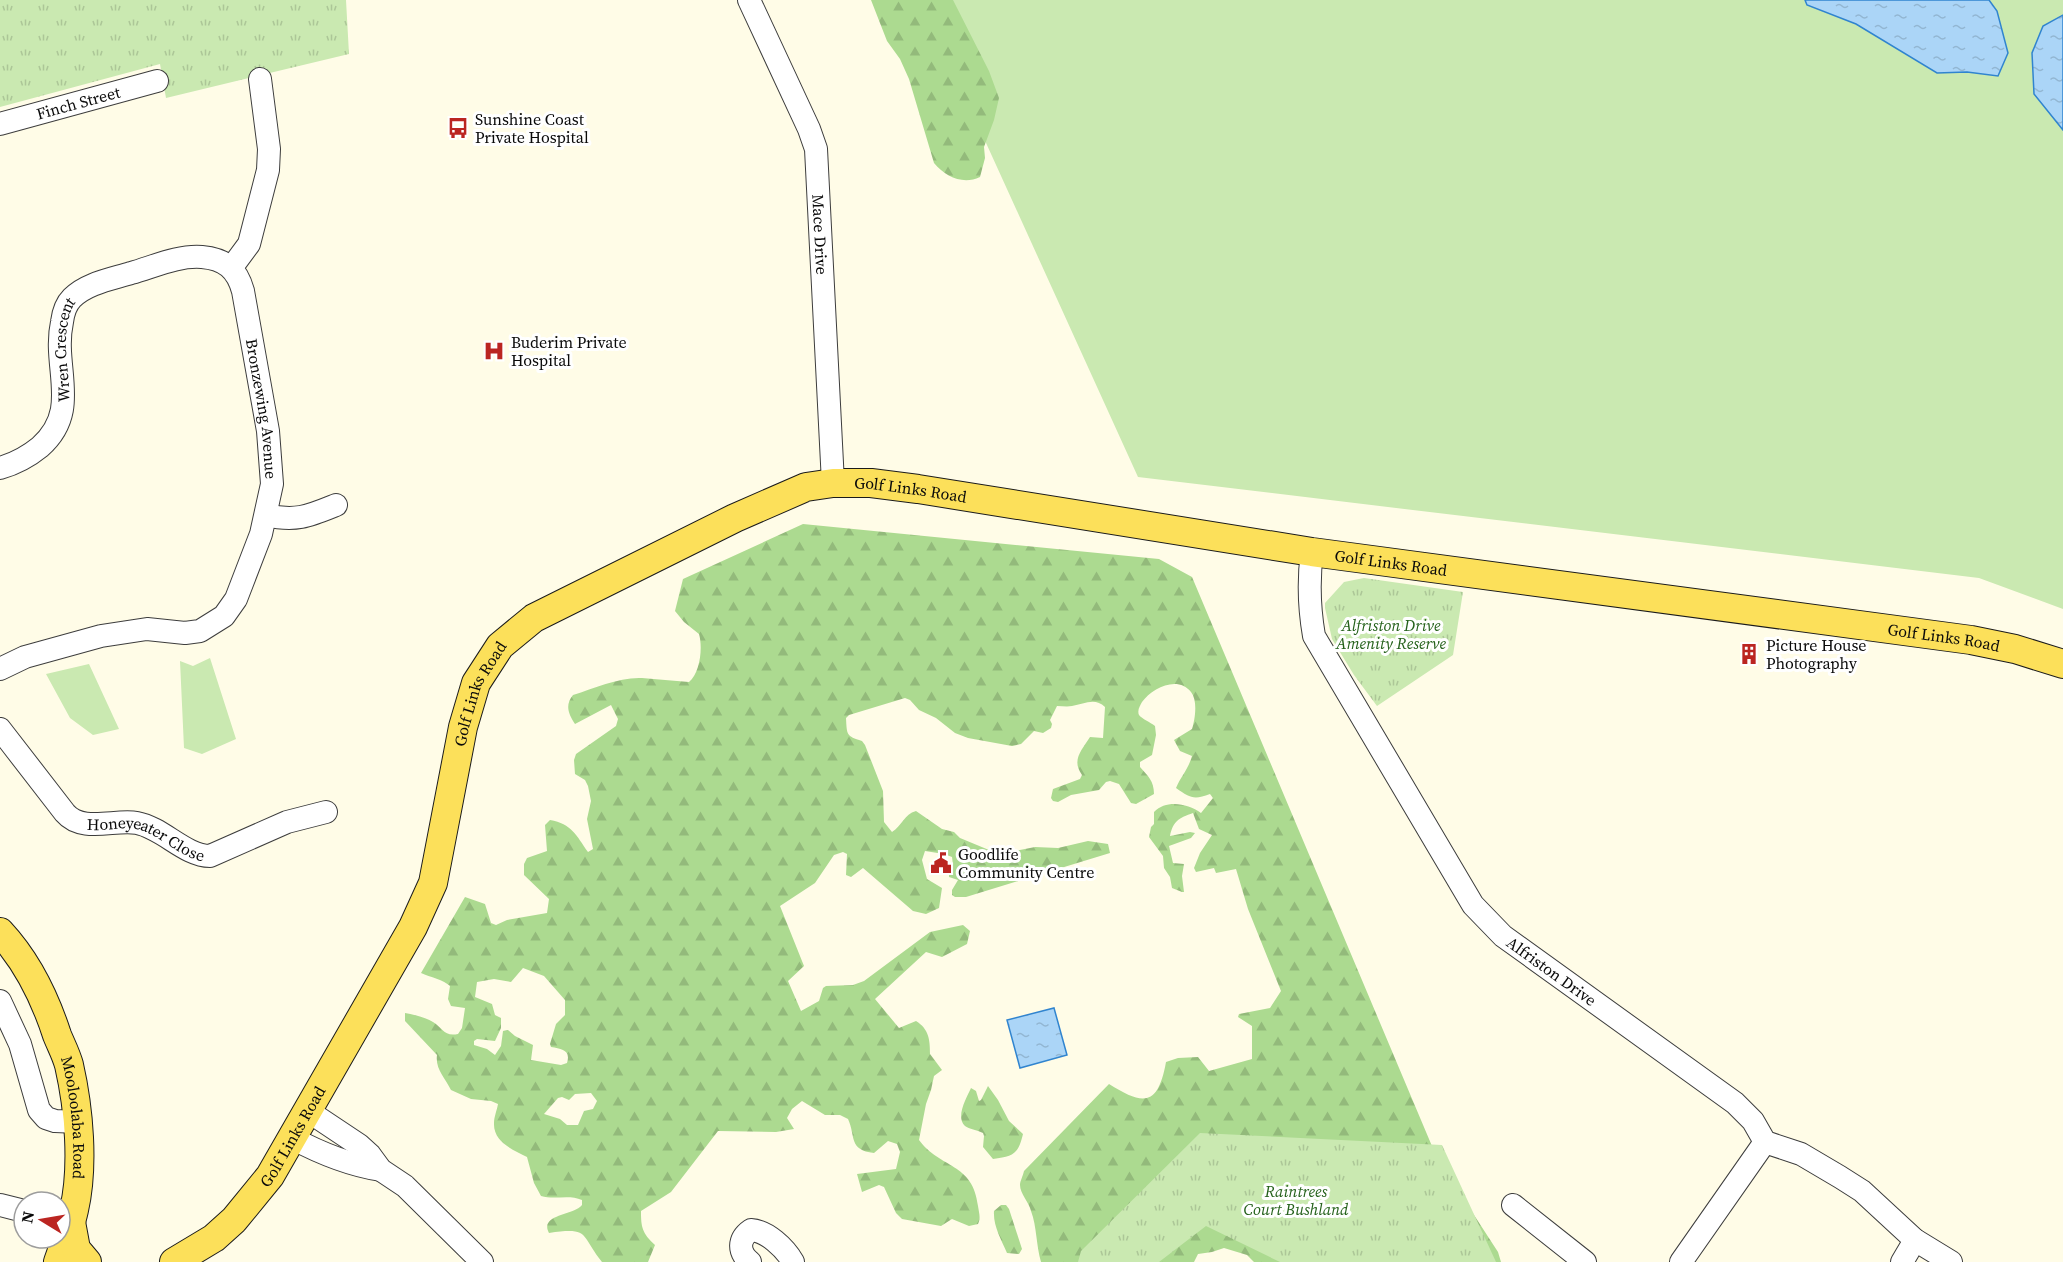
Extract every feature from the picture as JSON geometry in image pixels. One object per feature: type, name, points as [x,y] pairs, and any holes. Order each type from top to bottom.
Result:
[{"type":"main road","name":"Golf Links Road","points":[[174,1262],[213,1238],[234,1220],[270,1176],[413,927],[433,883],[463,727],[476,683],[500,646],[534,618],[735,518],[806,487],[832,483],[871,483],[918,489],[1312,552],[1971,640],[2007,647],[2063,664]]},
{"type":"main road","name":"Mooloolaba Road","points":[[0,932],[42,994],[69,1065],[78,1175],[75,1208],[72,1210]]},
{"type":"main road","points":[[72,1242],[87,1262]]},
{"type":"street","name":"Mace Drive","points":[[749,0],[816,149],[832,483]]},
{"type":"street","points":[[231,267],[249,244],[268,170],[269,149],[260,79]]},
{"type":"street","name":"Finch Street","points":[[0,124],[158,81]]},
{"type":"street","name":"Wren Crescent","points":[[0,468],[35,451],[47,441],[62,413],[64,386],[59,352],[60,336],[63,317],[72,298],[102,282],[182,258],[211,258],[231,267]]},
{"type":"street","name":"Bronzewing Avenue","points":[[0,669],[25,657],[101,636],[147,629],[192,633],[208,627],[224,616],[236,599],[255,552],[272,484],[268,431],[243,291],[231,267]]},
{"type":"street","points":[[266,515],[282,519],[300,518],[336,505]]},
{"type":"street","name":"Alfriston Drive","points":[[1312,552],[1308,595],[1314,636],[1473,905],[1503,936],[1735,1103],[1753,1121],[1765,1142]]},
{"type":"street","name":"Honeyeater Close","points":[[0,729],[65,813],[74,821],[85,824],[124,821],[144,825],[199,854],[210,856],[287,822],[326,812]]},
{"type":"street","points":[[0,1001],[20,1044],[39,1110],[46,1118],[73,1122]]},
{"type":"street","points":[[308,1111],[359,1145],[381,1170],[405,1186],[482,1262]]},
{"type":"street","points":[[292,1138],[350,1163],[381,1170]]},
{"type":"street","points":[[1681,1262],[1765,1142],[1801,1154],[1862,1191],[1915,1240],[1951,1262]]},
{"type":"street","points":[[1514,1205],[1585,1262]]},
{"type":"street","points":[[750,1262],[742,1252],[741,1242],[744,1235],[751,1230],[764,1233],[793,1262]]},
{"type":"street","points":[[1902,1262],[1915,1240]]},
{"type":"green space","points":[[0,0],[346,0],[349,54],[166,98],[160,64],[0,107]]},
{"type":"green space","points":[[871,0],[953,0],[989,71],[999,98],[984,147],[985,158],[980,177],[961,180],[949,176],[934,163],[909,79],[900,59],[887,41]]},
{"type":"green space","points":[[921,0],[2063,0],[2063,609],[1979,578],[1138,477]]},
{"type":"green space","points":[[803,524],[1159,559],[1192,577],[1437,1158],[1498,1252],[1501,1262],[1254,1262],[1247,1255],[1224,1248],[1198,1254],[1194,1262],[1041,1262],[1033,1217],[1020,1188],[1024,1171],[1109,1084],[1132,1096],[1148,1098],[1159,1087],[1166,1062],[1178,1058],[1198,1057],[1209,1071],[1252,1059],[1252,1026],[1238,1017],[1239,1014],[1270,1008],[1281,991],[1248,909],[1236,869],[1216,873],[1214,868],[1196,872],[1194,868],[1200,853],[1212,835],[1199,829],[1193,813],[1180,819],[1173,827],[1170,836],[1195,833],[1191,838],[1169,846],[1173,863],[1184,864],[1182,876],[1184,892],[1172,888],[1170,877],[1164,868],[1163,856],[1149,837],[1154,824],[1154,812],[1159,808],[1178,804],[1201,813],[1213,798],[1210,794],[1192,797],[1176,788],[1192,756],[1180,751],[1174,740],[1192,729],[1195,715],[1191,692],[1179,684],[1158,688],[1146,697],[1139,708],[1139,715],[1155,726],[1156,735],[1152,755],[1140,762],[1140,767],[1152,782],[1154,794],[1136,804],[1131,803],[1119,784],[1110,781],[1099,790],[1071,795],[1058,802],[1051,798],[1053,789],[1080,779],[1082,775],[1077,765],[1078,760],[1090,737],[1103,738],[1105,707],[1097,702],[1057,706],[1050,720],[1051,728],[1043,733],[1034,731],[1021,744],[1012,746],[968,738],[955,733],[936,718],[919,710],[905,698],[849,715],[846,718],[848,734],[865,745],[883,791],[884,822],[892,832],[916,811],[942,829],[954,832],[960,838],[989,850],[1005,853],[1035,847],[1058,848],[1088,841],[1108,844],[1110,853],[966,897],[952,895],[952,890],[958,880],[949,877],[953,865],[952,857],[925,851],[922,860],[927,879],[942,888],[939,908],[926,914],[913,911],[863,868],[851,877],[846,875],[847,854],[843,852],[834,855],[815,883],[780,906],[804,966],[788,981],[801,1011],[819,1001],[823,988],[826,986],[853,985],[864,981],[930,932],[963,925],[970,931],[967,944],[942,957],[926,952],[875,999],[899,1028],[916,1021],[926,1031],[930,1054],[942,1070],[934,1076],[919,1140],[927,1149],[963,1173],[970,1181],[978,1206],[980,1218],[978,1224],[969,1226],[952,1219],[941,1226],[902,1219],[896,1213],[884,1187],[879,1185],[862,1192],[857,1174],[896,1169],[900,1152],[897,1144],[888,1141],[874,1153],[860,1149],[854,1141],[848,1119],[840,1115],[825,1115],[802,1101],[792,1109],[787,1118],[794,1129],[776,1132],[718,1131],[671,1192],[641,1211],[643,1230],[655,1245],[648,1262],[602,1262],[587,1239],[578,1232],[549,1233],[547,1227],[549,1222],[578,1209],[582,1205],[582,1200],[572,1197],[541,1196],[534,1183],[527,1157],[505,1145],[497,1135],[494,1118],[498,1104],[471,1099],[451,1090],[439,1069],[437,1055],[405,1021],[405,1013],[430,1020],[447,1033],[458,1034],[462,1028],[465,1008],[451,1006],[448,999],[450,986],[421,973],[465,897],[485,904],[491,923],[496,925],[507,920],[547,913],[549,899],[524,875],[524,864],[527,858],[547,851],[545,825],[550,820],[564,824],[577,835],[588,852],[593,849],[587,819],[591,801],[588,786],[585,780],[575,774],[574,760],[576,754],[616,726],[618,719],[611,705],[575,724],[569,713],[569,702],[573,695],[625,679],[689,682],[693,678],[700,660],[699,634],[675,611],[683,579]],"holes":[[[523,968],[544,976],[565,1000],[565,1015],[556,1024],[550,1044],[551,1047],[567,1053],[567,1063],[561,1065],[531,1060],[533,1045],[508,1030],[503,1031],[501,1046],[495,1055],[487,1049],[474,1045],[477,1039],[495,1041],[501,1028],[501,1018],[495,1015],[492,1004],[475,997],[477,982],[494,979],[511,982]],[[591,1093],[597,1101],[593,1109],[584,1111],[578,1125],[567,1125],[560,1119],[544,1114],[558,1098],[569,1100],[575,1094]]]},
{"type":"green space","name":"Alfriston Drive Amenity Reserve","points":[[1364,578],[1463,592],[1453,655],[1377,706],[1354,675],[1332,639],[1325,608],[1325,603],[1344,582]]},
{"type":"green space","points":[[210,658],[236,739],[202,754],[184,748],[180,661],[193,666]]},
{"type":"green space","points":[[89,664],[119,729],[93,735],[70,718],[46,674]]},
{"type":"green space","points":[[988,1086],[1009,1121],[1023,1134],[1014,1153],[993,1159],[983,1147],[983,1133],[965,1126],[961,1118],[961,1112],[971,1088],[976,1091],[979,1101]]},
{"type":"green space","name":"Raintrees Court Bushland","points":[[1200,1133],[1442,1145],[1496,1262],[1280,1262],[1206,1226],[1159,1262],[1078,1262],[1081,1251]]},
{"type":"green space","points":[[1001,1205],[1006,1205],[1009,1209],[1022,1249],[1019,1254],[1007,1253],[998,1232],[994,1211]]},
{"type":"water","points":[[1805,0],[1989,0],[1997,11],[2008,53],[1998,76],[1967,72],[1937,73],[1856,24],[1807,5]]},
{"type":"water","points":[[2063,15],[2063,130],[2034,94],[2032,53],[2043,26]]},
{"type":"water","points":[[1054,1008],[1067,1055],[1020,1068],[1007,1020]]},
{"type":"place","name":"Sunshine Coast Private Hospital","points":[[458,128]]},
{"type":"place","name":"Buderim Private Hospital","points":[[494,351]]},
{"type":"place","name":"Picture House Photography","points":[[1749,654]]},
{"type":"place","name":"Goodlife Community Centre","points":[[941,863]]}]
